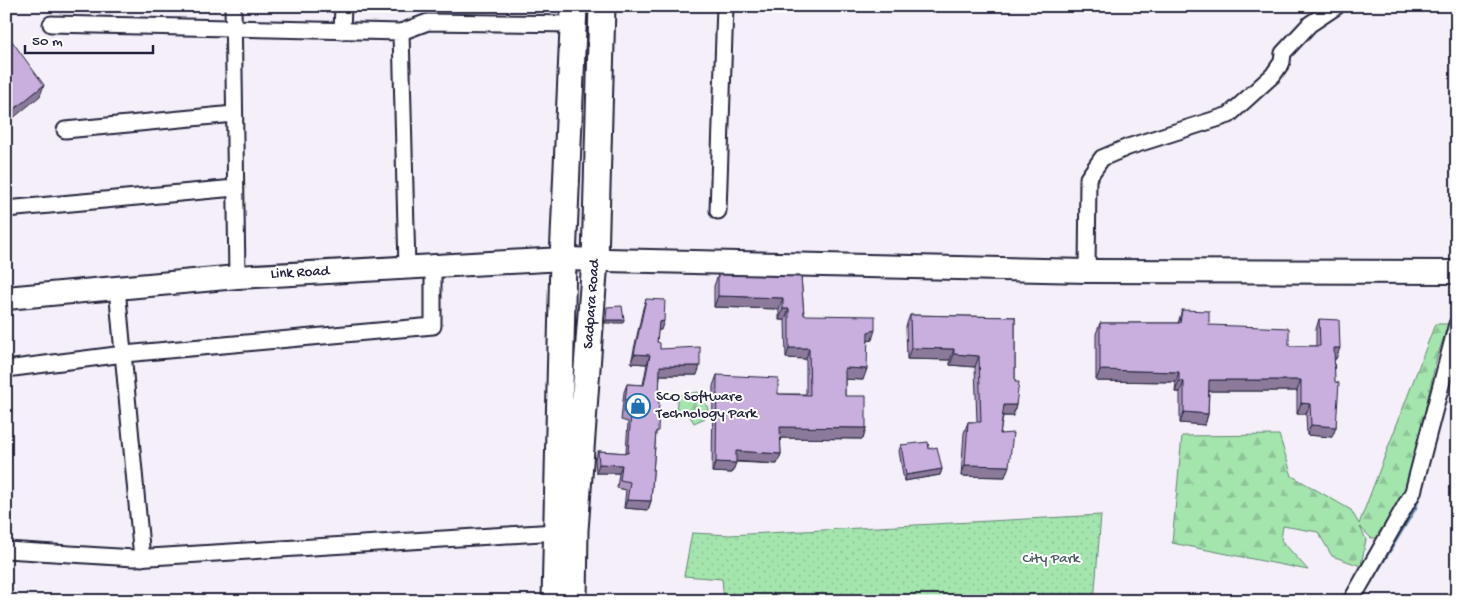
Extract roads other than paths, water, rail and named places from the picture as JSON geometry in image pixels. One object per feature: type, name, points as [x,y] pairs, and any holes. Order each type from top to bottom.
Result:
[{"type":"main road","name":"Sadpara Road","points":[[574,601],[576,530],[595,260],[602,6]]},
{"type":"main road","name":"Sadpara Road","points":[[555,601],[563,260],[574,15]]},
{"type":"main road","name":"Link Road","points":[[6,298],[237,277],[563,260],[1086,271],[1457,272]]},
{"type":"street","points":[[233,6],[237,277]]},
{"type":"street","points":[[342,31],[343,6]]},
{"type":"street","points":[[718,211],[725,6]]},
{"type":"street","points":[[1086,271],[1088,178],[1094,166],[1102,158],[1128,147],[1229,115],[1273,75],[1282,62],[1283,53],[1310,24],[1337,6]]},
{"type":"street","points":[[51,24],[401,32],[428,22],[574,15]]},
{"type":"street","points":[[401,32],[407,268]]},
{"type":"street","points":[[64,130],[234,114]]},
{"type":"street","points":[[6,209],[235,188]]},
{"type":"street","points":[[6,369],[124,354],[433,326],[433,266]]},
{"type":"street","points":[[117,288],[142,558]]},
{"type":"street","points":[[1351,601],[1413,492],[1457,324]]},
{"type":"street","points":[[6,550],[142,558],[557,532]]},
{"type":"waterway","points":[[1368,585],[1415,507],[1418,495]]},
{"type":"place","name":"SCO Software Technology Park","points":[[638,406]]},
{"type":"park label","name":"City Park","points":[[1051,559]]}]
